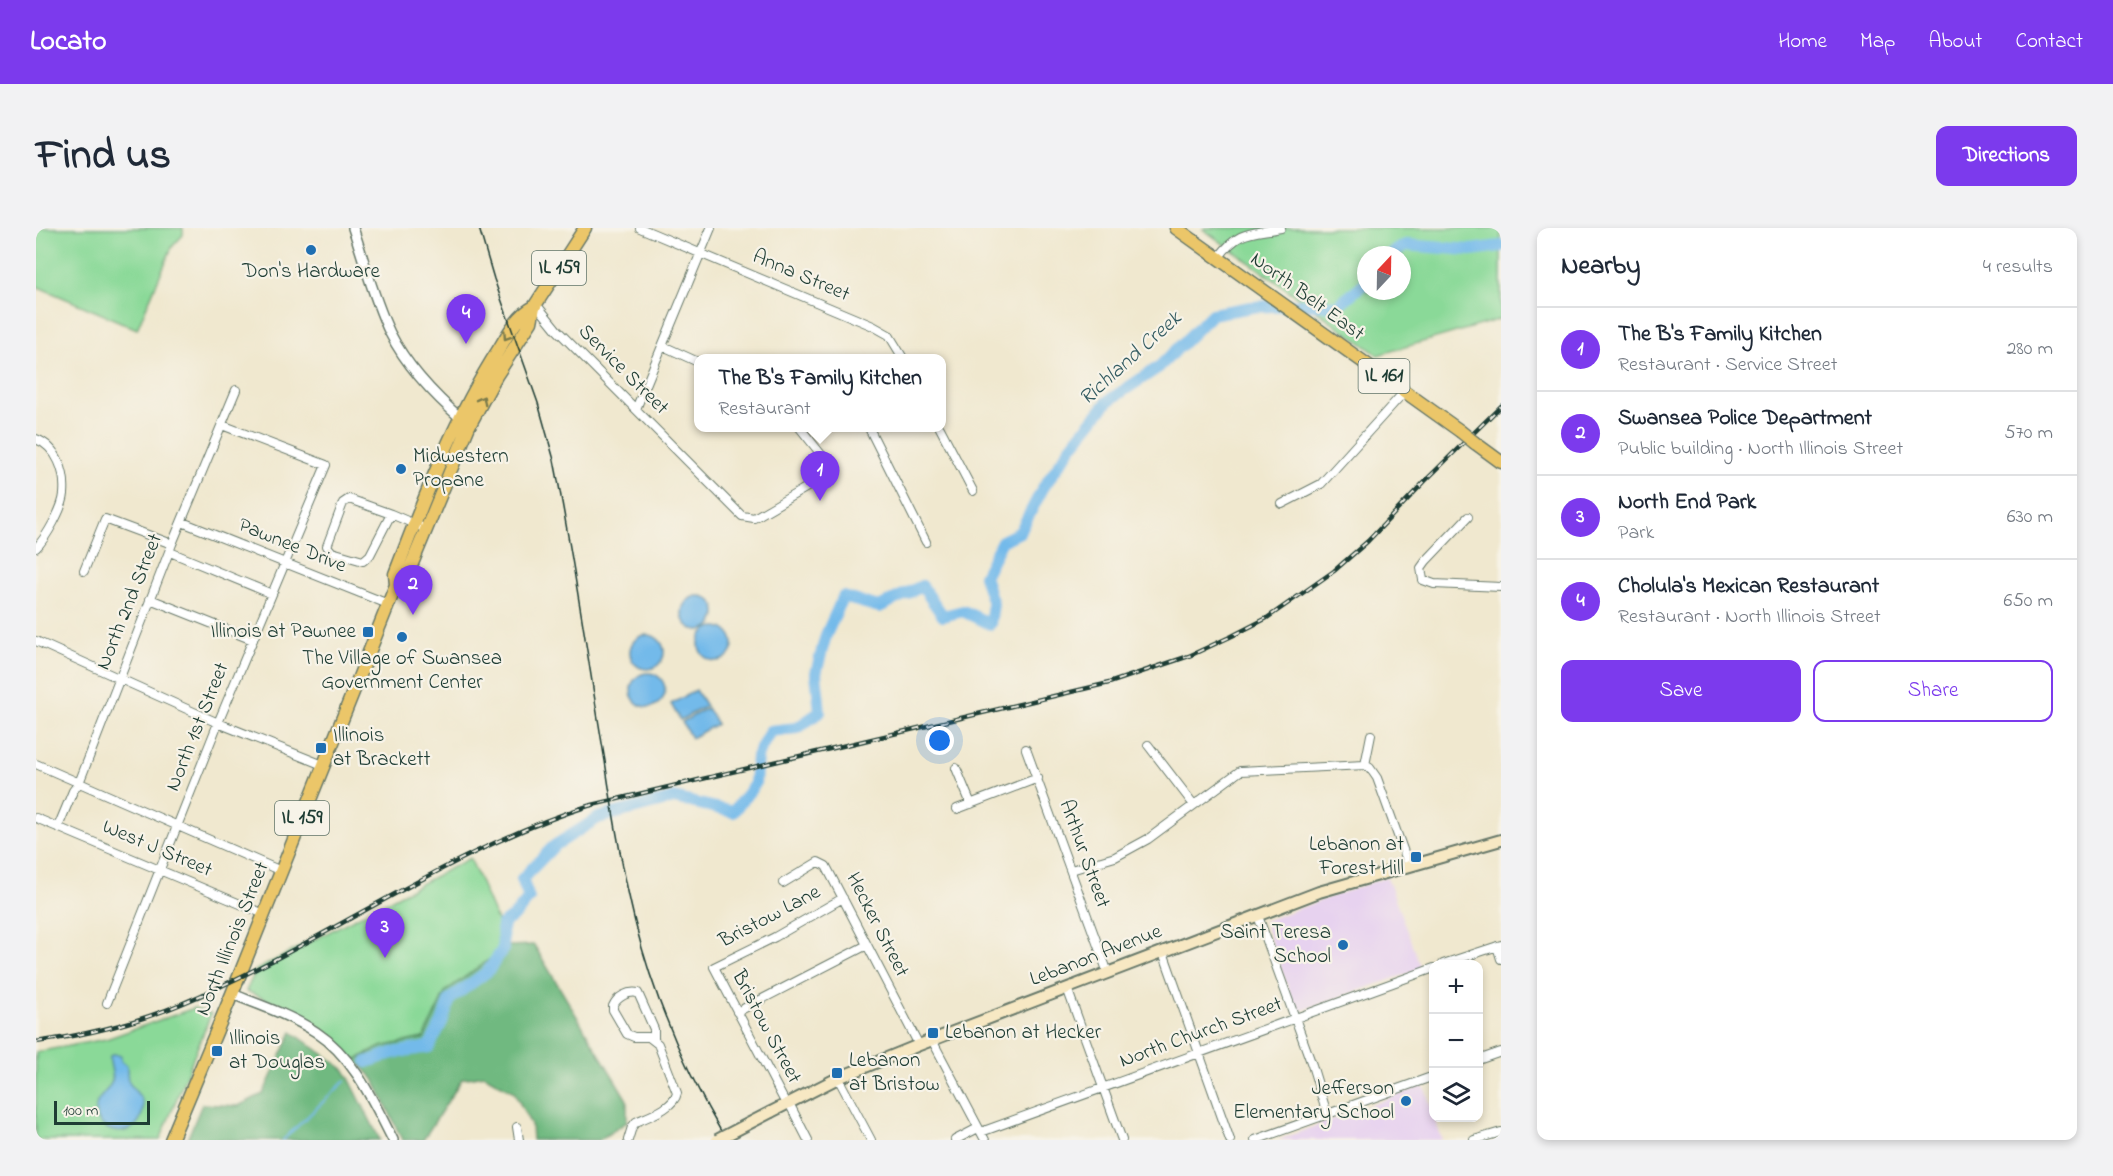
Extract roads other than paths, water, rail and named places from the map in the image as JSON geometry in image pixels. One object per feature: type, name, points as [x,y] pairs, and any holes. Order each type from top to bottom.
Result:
[{"type":"main road","name":"North Illinois Street","points":[[171,1140],[396,585],[395,574],[496,376],[531,322],[535,306],[585,228]]},
{"type":"main road","name":"North Belt East","points":[[1176,228],[1501,462]]},
{"type":"main road","name":"North Illinois Street","points":[[420,527],[459,417],[521,315],[535,306]]},
{"type":"main road","name":"Lebanon Avenue","points":[[717,1140],[838,1078],[1067,988],[1319,892],[1501,840]]},
{"type":"street","points":[[353,228],[381,312],[394,340],[411,366],[469,426]]},
{"type":"street","name":"Anna Street","points":[[640,228],[873,326],[889,335],[901,354]]},
{"type":"street","points":[[636,409],[711,228]]},
{"type":"street","points":[[1219,257],[1230,242],[1238,237],[1281,228]]},
{"type":"street","name":"Service Street","points":[[535,306],[742,516],[754,518],[821,479],[827,471],[824,458],[803,432]]},
{"type":"street","points":[[663,346],[694,360]]},
{"type":"street","name":"North 2nd Street","points":[[58,827],[73,791],[79,783],[150,599],[236,390]]},
{"type":"street","points":[[1282,504],[1321,484],[1405,392]]},
{"type":"street","name":"North 1st Street","points":[[107,1003],[218,723],[326,465],[222,425]]},
{"type":"street","points":[[871,432],[926,542]]},
{"type":"street","points":[[942,432],[973,491]]},
{"type":"street","points":[[36,439],[51,447],[56,456],[63,478],[64,494],[43,541],[36,548]]},
{"type":"street","points":[[391,514],[370,555],[363,561],[332,552],[327,546],[343,503],[349,499],[391,514],[420,527]]},
{"type":"street","points":[[1468,517],[1426,561],[1421,568],[1422,580],[1434,584],[1501,587]]},
{"type":"street","points":[[84,571],[105,519],[272,594]]},
{"type":"street","name":"Pawnee Drive","points":[[182,522],[388,604]]},
{"type":"street","points":[[150,599],[253,640]]},
{"type":"street","points":[[36,641],[218,723],[323,765]]},
{"type":"street","points":[[1365,765],[1371,735]]},
{"type":"street","points":[[1148,745],[1194,805]]},
{"type":"street","name":"Arthur Street","points":[[1026,749],[1108,973]]},
{"type":"street","points":[[36,764],[281,871]]},
{"type":"street","points":[[1071,870],[1115,857],[1148,839],[1240,771],[1365,765],[1377,778],[1409,866]]},
{"type":"street","points":[[956,768],[971,804]]},
{"type":"street","points":[[957,809],[1038,778]]},
{"type":"street","name":"West J Street","points":[[36,818],[264,914]]},
{"type":"street","name":"Hecker Street","points":[[783,883],[819,862],[826,867],[919,1045]]},
{"type":"street","name":"Bristow Lane","points":[[714,967],[775,937],[843,898]]},
{"type":"street","points":[[1258,916],[1327,1114]]},
{"type":"street","points":[[737,1012],[867,945]]},
{"type":"street","points":[[1455,960],[1499,946],[1501,959]]},
{"type":"street","points":[[1162,952],[1230,1140]]},
{"type":"street","name":"Bristow Street","points":[[714,967],[808,1140]]},
{"type":"street","name":"North Church Street","points":[[955,1140],[1429,970]]},
{"type":"street","points":[[1067,988],[1122,1140]]},
{"type":"street","points":[[628,1140],[636,1122],[670,1104],[676,1098],[675,1088],[658,1044],[654,1040],[627,1034],[613,1010],[619,998],[635,992],[640,995],[654,1029],[654,1040]]},
{"type":"street","points":[[232,994],[287,1017],[328,1041],[358,1076],[393,1140]]},
{"type":"street","points":[[932,1040],[985,1140]]},
{"type":"street","points":[[1483,1059],[1501,1052]]},
{"type":"street","points":[[838,1078],[871,1140]]},
{"type":"street","points":[[1255,1140],[1429,1078]]},
{"type":"street","points":[[517,1127],[519,1140]]},
{"type":"street","points":[[1474,1140],[1501,1132]]},
{"type":"water","points":[[699,596],[711,601],[716,613],[711,625],[699,630],[687,625],[682,613],[687,601]]},
{"type":"water","points":[[716,627],[728,632],[733,644],[728,656],[716,661],[704,656],[699,644],[704,632]]},
{"type":"water","points":[[647,635],[659,640],[664,652],[659,664],[647,669],[635,664],[630,652],[635,640]]},
{"type":"water","points":[[648,673],[660,678],[665,690],[660,702],[648,707],[636,702],[631,690],[636,678]]},
{"type":"water","points":[[696,690],[706,706],[680,720],[671,704]]},
{"type":"water","points":[[707,708],[717,724],[691,738],[682,722]]},
{"type":"water","points":[[114,1054],[121,1056],[121,1061],[127,1066],[128,1080],[143,1104],[140,1118],[135,1126],[120,1132],[104,1126],[96,1111],[97,1103],[112,1080],[110,1056]]},
{"type":"waterway","name":"Richland Creek","points":[[1404,246],[1471,250],[1501,246]]},
{"type":"waterway","name":"Richland Creek","points":[[367,1062],[392,1053],[429,1047],[442,1022],[450,999],[488,971],[503,949],[502,924],[515,915],[529,898],[522,879],[554,846],[598,818],[674,798],[733,812],[755,784],[757,756],[770,731],[797,728],[820,712],[816,673],[826,635],[843,597],[879,607],[922,586],[943,616],[963,611],[990,624],[993,604],[984,576],[1002,541],[1020,532],[1043,488],[1071,447],[1108,401],[1159,367],[1212,314],[1252,307],[1313,304],[1337,306],[1357,289]]},
{"type":"waterway","name":"Richland Creek","points":[[283,1140],[345,1081]]},
{"type":"tram line","points":[[479,228],[494,279],[538,403],[554,460],[618,842],[643,951],[673,1034],[726,1140]]},
{"type":"railway","points":[[36,1042],[109,1028],[181,1004],[283,955],[483,848],[535,825],[588,806],[1109,683],[1189,656],[1267,618],[1334,571],[1368,541],[1501,406]]},
{"type":"place","name":"Don's Hardware","points":[[311,250]]},
{"type":"place","name":"Cholula's Mexican Restaurant","points":[[466,344]]},
{"type":"place","name":"Midwestern Propane","points":[[401,469]]},
{"type":"place","name":"The B's Family Kitchen","points":[[820,501]]},
{"type":"place","name":"Swansea Police Department","points":[[413,615]]},
{"type":"place","name":"Illinois at Pawnee","points":[[368,632]]},
{"type":"place","name":"The Village of Swansea Government Center","points":[[402,637]]},
{"type":"place","name":"Illinois at Brackett","points":[[321,748]]},
{"type":"place","name":"Lebanon at Forest Hill","points":[[1416,857]]},
{"type":"place","name":"Saint Teresa School","points":[[1343,945]]},
{"type":"place","name":"North End Park","points":[[385,958]]},
{"type":"place","name":"Lebanon at Hecker","points":[[933,1033]]},
{"type":"place","name":"Illinois at Douglas","points":[[217,1051]]},
{"type":"place","name":"Lebanon at Bristow","points":[[837,1073]]},
{"type":"place","name":"Jefferson Elementary School","points":[[1406,1101]]}]
